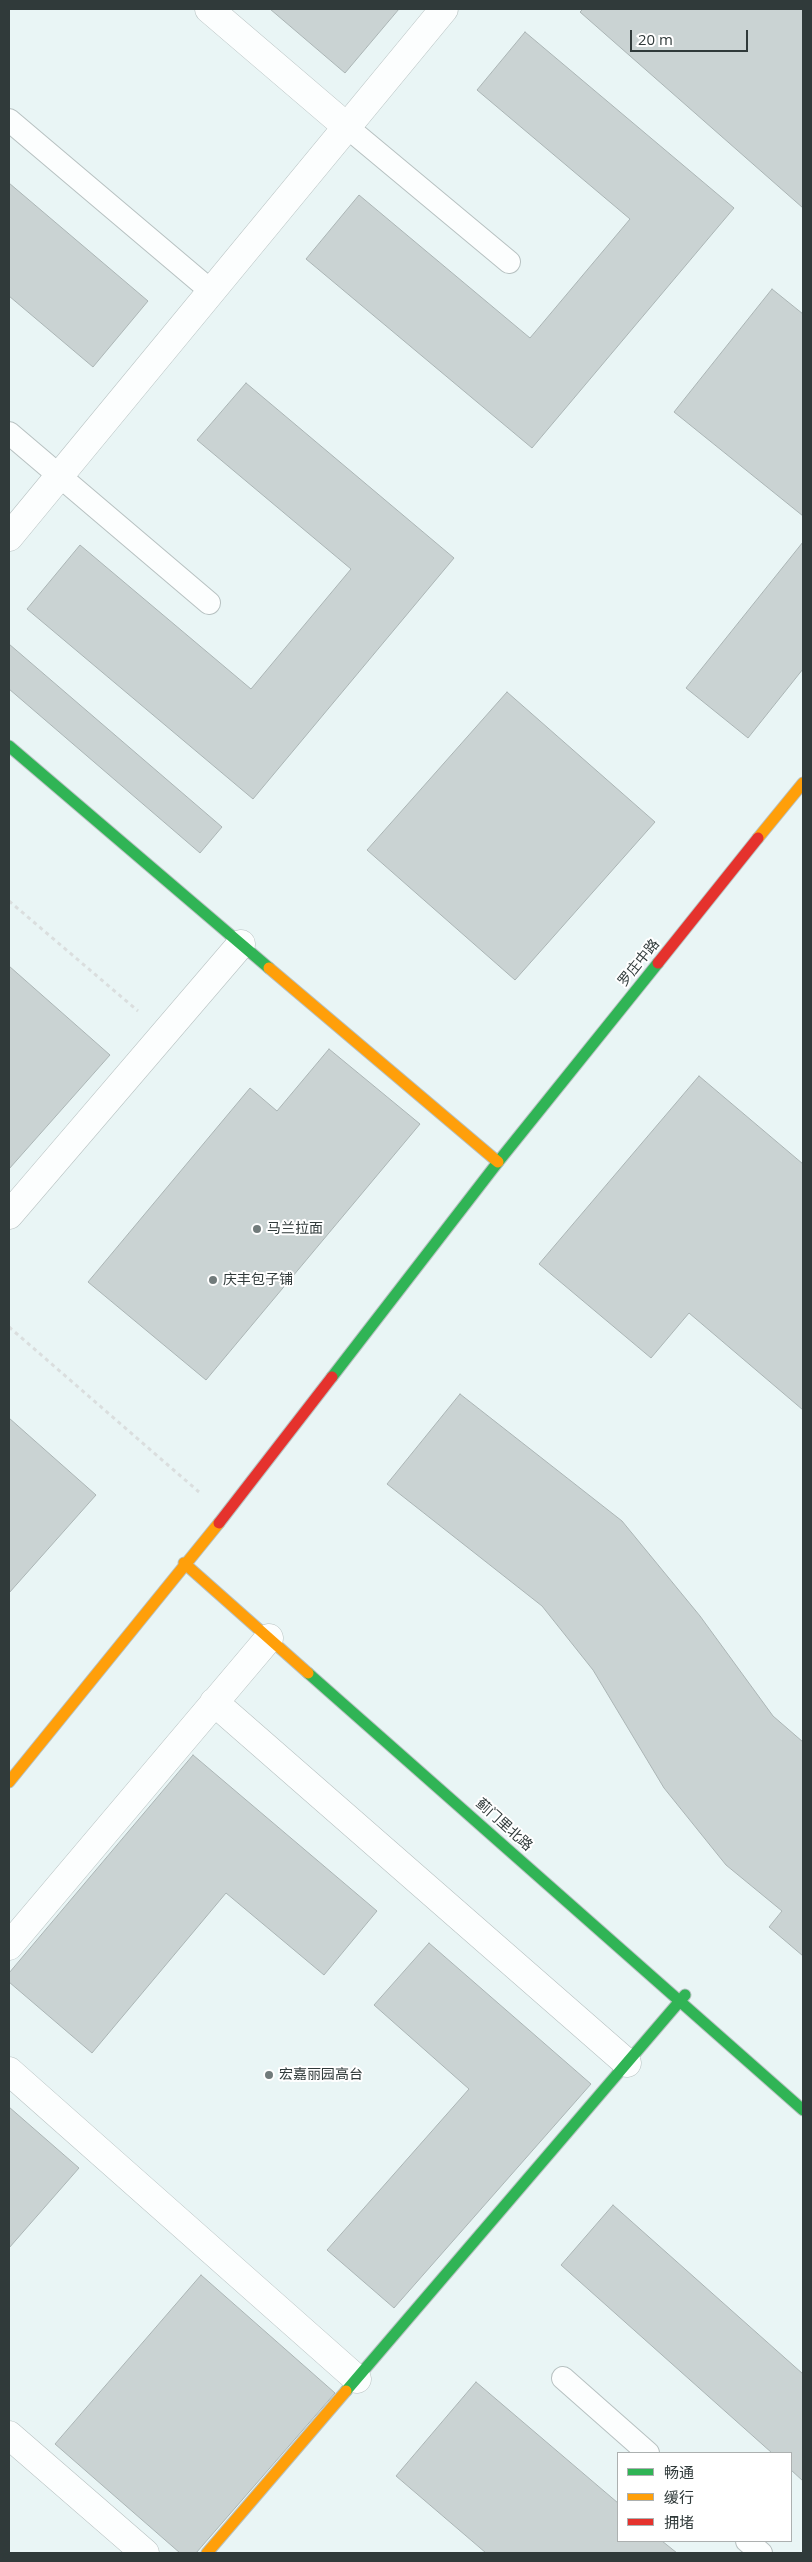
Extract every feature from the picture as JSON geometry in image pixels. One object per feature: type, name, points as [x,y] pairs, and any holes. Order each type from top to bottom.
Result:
[{"type":"street","points":[[209,9],[347,127]]},
{"type":"street","points":[[9,537],[347,127],[438,11]]},
{"type":"street","points":[[9,746],[498,1162]]},
{"type":"street","name":"罗庄中路","points":[[9,1782],[184,1563],[226,1514],[498,1162],[803,783]]},
{"type":"street","points":[[9,1215],[241,944]]},
{"type":"street","name":"蓟门里北路","points":[[184,1563],[803,2110]]},
{"type":"street","points":[[9,1946],[269,1638]]},
{"type":"street","points":[[214,1702],[627,2063]]},
{"type":"street","points":[[207,2553],[685,1995]]},
{"type":"street","points":[[9,2071],[357,2379]]},
{"type":"street","points":[[9,2435],[144,2553]]},
{"type":"lane","points":[[9,120],[211,292]]},
{"type":"lane","points":[[347,127],[509,262]]},
{"type":"lane","points":[[9,433],[209,603]]},
{"type":"lane","points":[[563,2378],[647,2452]]},
{"type":"lane","points":[[748,2542],[761,2553]]},
{"type":"path","points":[[9,901],[164,1034]]},
{"type":"path","points":[[9,1327],[226,1514]]},
{"type":"building","points":[[270,9],[399,9],[345,73]]},
{"type":"building","points":[[583,9],[803,9],[803,208],[580,12]]},
{"type":"building","points":[[525,32],[734,208],[532,448],[306,259],[359,195],[530,338],[630,219],[477,90]]},
{"type":"building","points":[[9,183],[148,301],[93,367],[9,296]]},
{"type":"building","points":[[772,289],[803,314],[803,516],[674,412]]},
{"type":"building","points":[[246,383],[454,558],[253,799],[27,609],[80,545],[251,689],[351,569],[197,440]]},
{"type":"building","points":[[803,542],[803,669],[748,738],[686,688]]},
{"type":"building","points":[[9,644],[222,827],[200,853],[9,689]]},
{"type":"building","points":[[507,692],[655,822],[515,980],[367,850]]},
{"type":"building","points":[[9,966],[110,1055],[9,1169]]},
{"type":"building","points":[[329,1049],[420,1124],[206,1380],[88,1282],[250,1088],[277,1111]]},
{"type":"building","points":[[699,1076],[803,1164],[803,1410],[689,1313],[651,1358],[539,1264]]},
{"type":"building","points":[[460,1394],[622,1521],[700,1616],[773,1716],[803,1742],[803,1956],[769,1927],[782,1911],[726,1865],[664,1788],[593,1670],[542,1606],[387,1484]]},
{"type":"building","points":[[9,1418],[96,1495],[9,1593]]},
{"type":"building","points":[[193,1755],[377,1911],[324,1975],[226,1893],[92,2053],[9,1982],[9,1973]]},
{"type":"building","points":[[429,1943],[591,2084],[394,2308],[327,2250],[469,2089],[374,2005]]},
{"type":"building","points":[[9,2107],[79,2168],[9,2248]]},
{"type":"building","points":[[613,2205],[803,2374],[803,2481],[792,2471],[792,2452],[771,2452],[561,2265]]},
{"type":"building","points":[[201,2275],[335,2393],[196,2553],[180,2553],[55,2444]]},
{"type":"building","points":[[476,2382],[617,2502],[617,2542],[663,2542],[677,2553],[486,2553],[396,2476]]},
{"type":"traffic: fast","points":[[9,746],[269,968]]},
{"type":"traffic: fast","points":[[332,1377],[498,1162],[658,963]]},
{"type":"traffic: fast","points":[[308,1673],[803,2110]]},
{"type":"traffic: fast","points":[[346,2391],[685,1995]]},
{"type":"traffic: slow","points":[[758,838],[803,783]]},
{"type":"traffic: slow","points":[[269,968],[498,1162]]},
{"type":"traffic: slow","points":[[9,1782],[219,1523]]},
{"type":"traffic: slow","points":[[184,1563],[308,1673]]},
{"type":"traffic: slow","points":[[207,2553],[346,2391]]},
{"type":"traffic: jam","points":[[658,963],[758,838]]},
{"type":"traffic: jam","points":[[219,1523],[332,1377]]},
{"type":"place","name":"马兰拉面","points":[[257,1229]]},
{"type":"place","name":"庆丰包子铺","points":[[213,1280]]},
{"type":"place","name":"宏嘉丽园高台","points":[[269,2075]]}]
